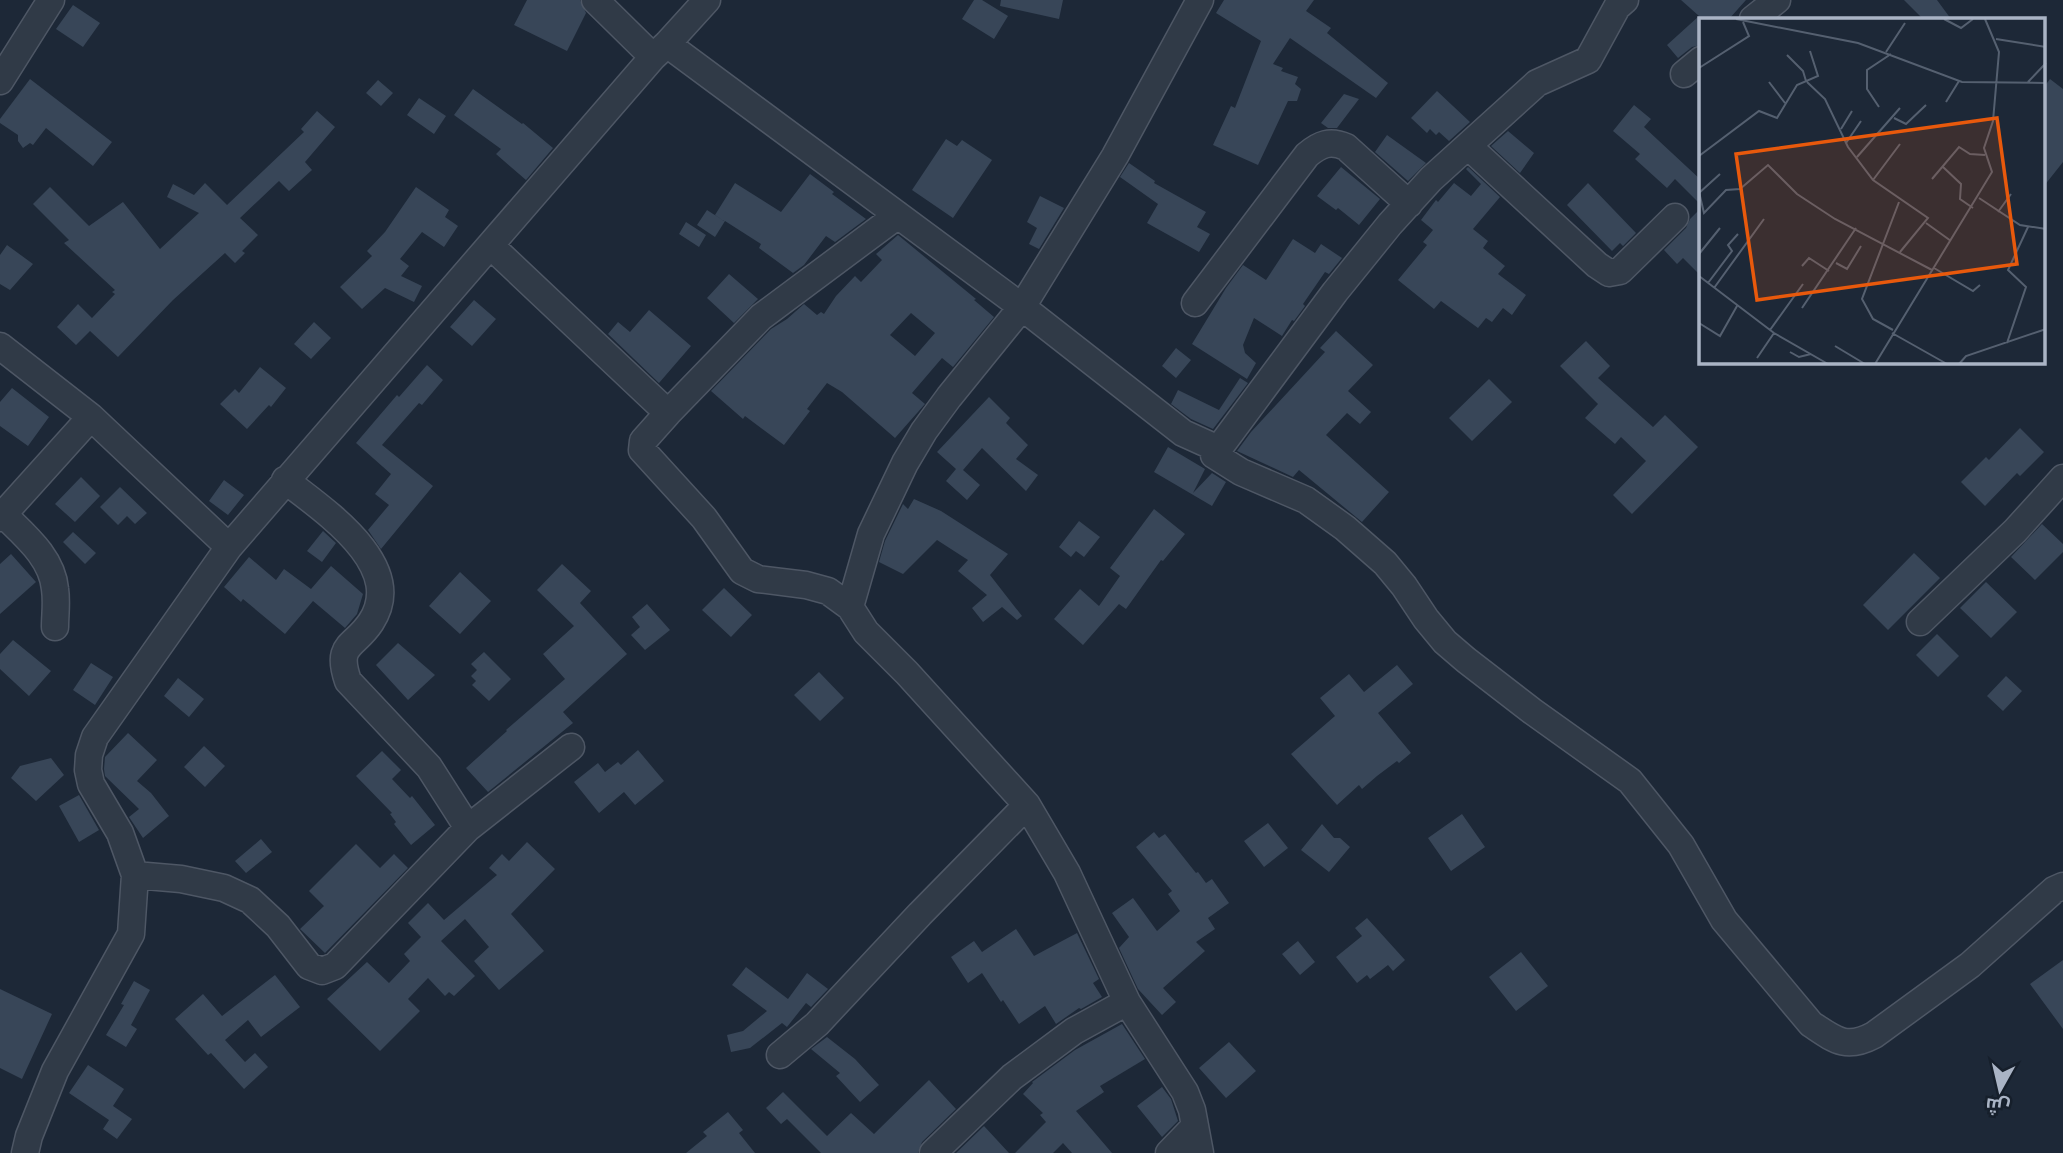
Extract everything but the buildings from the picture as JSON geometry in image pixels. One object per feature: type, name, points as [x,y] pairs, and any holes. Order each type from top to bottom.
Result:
[{"type":"street","points":[[0,81],[51,0]]},
{"type":"street","points":[[596,0],[660,50],[898,215],[1022,307],[1183,433],[1214,447],[1214,455]]},
{"type":"street","points":[[25,1153],[55,1070],[131,934],[135,875],[120,833],[91,784],[89,755],[95,737],[229,547],[706,0]]},
{"type":"street","points":[[850,607],[871,534],[905,463],[949,397],[1022,307],[1115,156],[1200,0]]},
{"type":"street","points":[[1214,455],[1353,269],[1431,179],[1537,83],[1588,60],[1617,7],[1625,0]]},
{"type":"street","points":[[1754,18],[1777,0]]},
{"type":"street","points":[[1195,303],[1307,155],[1325,143],[1346,147],[1409,204]]},
{"type":"street","points":[[1468,146],[1597,265],[1609,272],[1620,271],[1675,217]]},
{"type":"street","points":[[898,215],[761,317],[668,413],[643,441],[642,450],[704,518],[742,571],[758,579],[806,585],[828,591],[850,607],[866,632],[1027,805],[1067,873],[1127,1002],[1185,1091],[1192,1110],[1200,1153]]},
{"type":"street","points":[[491,246],[668,413]]},
{"type":"street","points":[[0,346],[91,417],[229,547]]},
{"type":"street","points":[[55,627],[55,587],[49,567],[35,545],[2,516],[91,417]]},
{"type":"street","points":[[1214,455],[1241,472],[1307,500],[1345,528],[1385,563],[1445,642],[1532,711],[1630,781],[1681,845],[1724,920],[1811,1024],[1828,1035],[1844,1043],[1860,1042],[1874,1035],[1970,965],[2054,890],[2063,886]]},
{"type":"street","points":[[1920,622],[2015,531],[2063,478]]},
{"type":"street","points":[[285,480],[335,520],[372,561],[379,578],[380,602],[371,622],[347,647],[342,663],[348,681],[429,767],[468,828]]},
{"type":"street","points":[[135,875],[181,879],[224,888],[250,900],[278,926],[309,966],[322,971],[335,966],[468,828],[571,747]]},
{"type":"street","points":[[780,1055],[817,1024],[1027,805]]},
{"type":"street","points":[[933,1153],[1012,1077],[1074,1031],[1127,1002]]},
{"type":"street","points":[[1169,1153],[1195,1126]]}]
